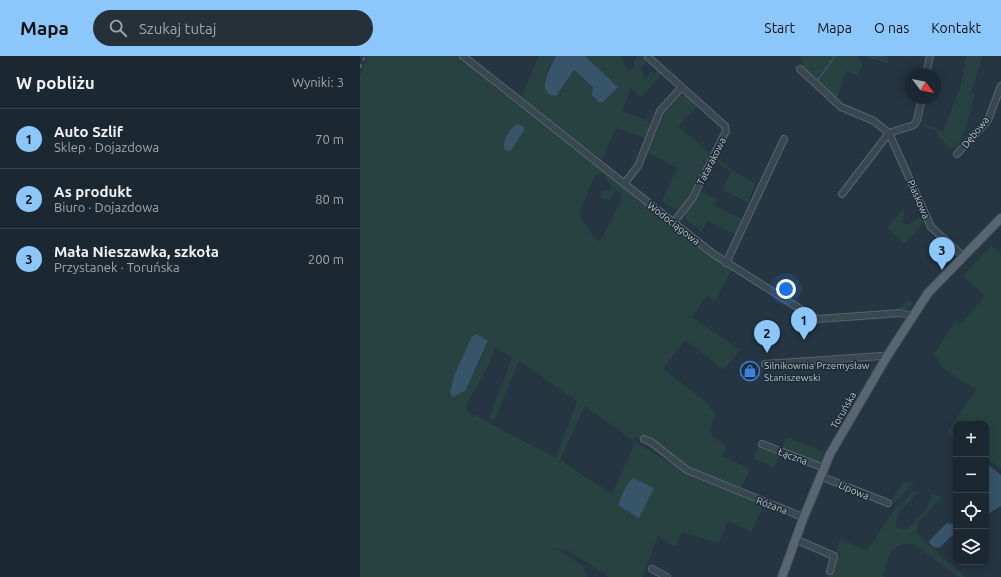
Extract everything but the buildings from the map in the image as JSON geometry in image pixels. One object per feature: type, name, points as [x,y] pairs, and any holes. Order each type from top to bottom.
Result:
[{"type":"main road","name":"Toruńska","points":[[782,577],[803,517],[822,472],[843,430],[886,358],[928,293],[1001,218]]},
{"type":"street","name":"Wodociągowa","points":[[463,56],[726,263],[818,320],[901,313],[912,316]]},
{"type":"street","points":[[927,68],[930,56]]},
{"type":"street","name":"Tatarakowa","points":[[648,57],[725,126],[726,131],[692,199],[674,222]]},
{"type":"street","name":"Piaskowa","points":[[800,69],[841,107],[874,121],[889,133],[931,227],[963,256]]},
{"type":"street","name":"Dębowa","points":[[957,154],[988,120],[1001,86]]},
{"type":"street","points":[[624,184],[638,166],[660,111],[681,88]]},
{"type":"street","points":[[842,194],[889,133],[914,125],[917,120],[921,104]]},
{"type":"street","points":[[726,263],[784,140]]},
{"type":"street","points":[[765,364],[882,356],[886,358]]},
{"type":"street","name":"Różana","points":[[644,439],[651,442],[687,470],[803,517]]},
{"type":"street","name":"Łączna","points":[[762,444],[822,472]]},
{"type":"street","name":"Lipowa","points":[[822,472],[888,503]]},
{"type":"street","points":[[795,539],[834,556],[830,571]]},
{"type":"street","points":[[652,569],[668,577]]},
{"type":"green space","points":[[368,56],[458,56],[491,81],[492,85],[715,258],[732,269],[715,301],[707,295],[692,317],[740,350],[724,370],[685,340],[663,369],[709,404],[710,409],[715,412],[711,433],[727,446],[723,456],[750,469],[741,489],[687,465],[643,438],[636,438],[635,442],[696,478],[764,505],[751,532],[728,521],[719,543],[681,532],[678,543],[674,546],[658,536],[642,577],[609,577],[569,551],[556,548],[584,567],[586,577],[360,577],[360,76]],"holes":[[[598,173],[603,174],[612,187],[610,190],[602,192],[600,196],[602,199],[610,200],[612,195],[617,191],[621,194],[622,198],[602,238],[598,241],[587,227],[579,213],[593,180]],[[476,335],[487,340],[488,345],[466,390]],[[495,347],[512,358],[489,418],[495,419],[519,361],[577,401],[556,458],[467,411],[467,403],[489,365]],[[585,406],[635,442],[612,494],[560,460]]]},
{"type":"green space","points":[[539,56],[556,56],[547,71],[556,96],[574,70],[594,88],[603,102],[618,86],[585,56],[622,56],[624,65],[629,71],[633,68],[636,56],[643,56],[646,61],[640,69],[643,72],[643,78],[647,79],[650,72],[655,73],[658,70],[662,74],[641,97],[631,88],[622,110],[651,123],[645,139],[616,127],[602,160],[521,97]]},
{"type":"green space","points":[[801,56],[858,56],[862,65],[858,76],[846,71],[837,99],[803,68]]},
{"type":"green space","points":[[868,56],[888,56],[888,63],[869,58]]},
{"type":"green space","points":[[966,56],[983,56],[971,93],[975,95],[965,132],[960,138],[963,139],[956,146],[949,149],[941,138],[938,137],[937,131],[923,126],[924,124],[943,131],[960,88]]},
{"type":"green space","points":[[681,96],[686,96],[697,106],[678,126],[710,153],[685,202],[679,209],[674,209],[662,201],[677,168],[648,153],[664,114]]},
{"type":"green space","points":[[717,158],[728,167],[756,184],[749,199],[751,204],[722,190],[731,172],[716,160]]},
{"type":"green space","points":[[700,191],[717,200],[715,206],[744,220],[737,235],[707,221],[702,232],[686,220],[685,214]]},
{"type":"green space","points":[[905,207],[902,222],[907,225],[923,216],[925,221],[905,244],[887,228]]},
{"type":"green space","points":[[991,246],[1001,254],[1001,469],[989,460],[989,421],[955,421],[976,390],[940,366],[938,358],[933,356],[955,321],[960,325],[985,296],[963,276]]},
{"type":"green space","points":[[908,299],[913,304],[910,309],[899,310]]},
{"type":"green space","points":[[953,423],[953,436],[947,432]]},
{"type":"green space","points":[[787,437],[824,452],[819,464],[782,449]]},
{"type":"green space","points":[[759,444],[781,453],[774,468],[754,459]]},
{"type":"green space","points":[[904,481],[915,484],[909,488],[901,498],[895,502],[891,501]]},
{"type":"green space","points":[[912,492],[918,492],[898,513],[896,527],[905,530],[913,523],[926,509],[931,498],[931,494],[941,497],[918,523],[916,532],[924,541],[966,577],[959,577],[915,545],[907,544],[896,548],[888,557],[884,577],[826,577],[827,572],[840,556],[839,552],[836,551],[840,539],[867,551],[896,507],[903,504]]},
{"type":"water","points":[[556,56],[585,56],[618,87],[603,102],[599,102],[592,95],[593,87],[574,70],[556,96],[549,94],[546,91],[545,86],[546,79]]},
{"type":"water","points":[[518,124],[524,127],[524,130],[511,151],[505,150],[504,143],[507,135],[512,128]]},
{"type":"water","points":[[477,334],[488,341],[466,390],[453,397],[450,393],[454,376],[472,336]]},
{"type":"water","points":[[989,465],[1001,475],[1001,506],[989,513]]},
{"type":"water","points":[[633,478],[654,488],[639,518],[618,505],[626,486]]},
{"type":"water","points":[[947,523],[953,524],[953,535],[939,548],[933,547],[929,542]]},
{"type":"waterway","points":[[818,80],[835,56]]},
{"type":"railway","points":[[360,68],[365,56]]},
{"type":"place","name":"Mała Nieszawka, szkoła","points":[[942,270]]},
{"type":"place","name":"Auto Szlif","points":[[804,340]]},
{"type":"place","name":"As produkt","points":[[767,353]]},
{"type":"place","name":"Silnikownia Przemysław Staniszewski","points":[[750,371]]}]
